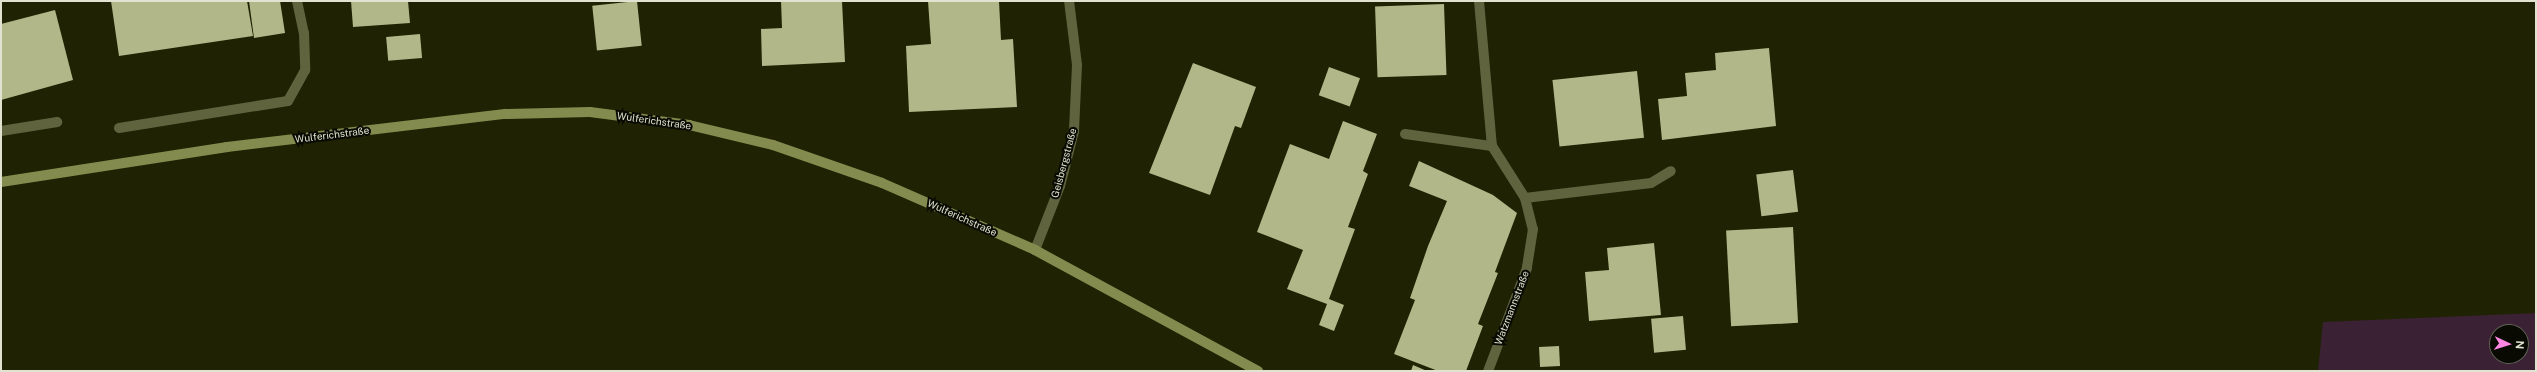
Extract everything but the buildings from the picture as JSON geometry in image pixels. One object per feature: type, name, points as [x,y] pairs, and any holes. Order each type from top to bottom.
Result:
[{"type":"main road","name":"Wulferichstraße","points":[[1,182],[227,147],[497,115],[590,112],[689,125],[773,145],[882,182],[1035,250],[1258,371]]},
{"type":"street","points":[[119,128],[288,101],[305,70],[304,33],[297,1]]},
{"type":"street","name":"Geisbergstraße","points":[[1035,250],[1060,186],[1074,131],[1077,65],[1069,1]]},
{"type":"street","name":"Watzmannstraße","points":[[1479,1],[1492,146],[1525,198],[1533,229],[1527,268],[1488,371]]},
{"type":"street","points":[[1,130],[57,122]]},
{"type":"street","points":[[1405,134],[1492,146]]},
{"type":"street","points":[[1525,198],[1651,183],[1671,171]]},
{"type":"shaded area","points":[[2536,313],[2536,371],[2318,371],[2323,322]]}]
